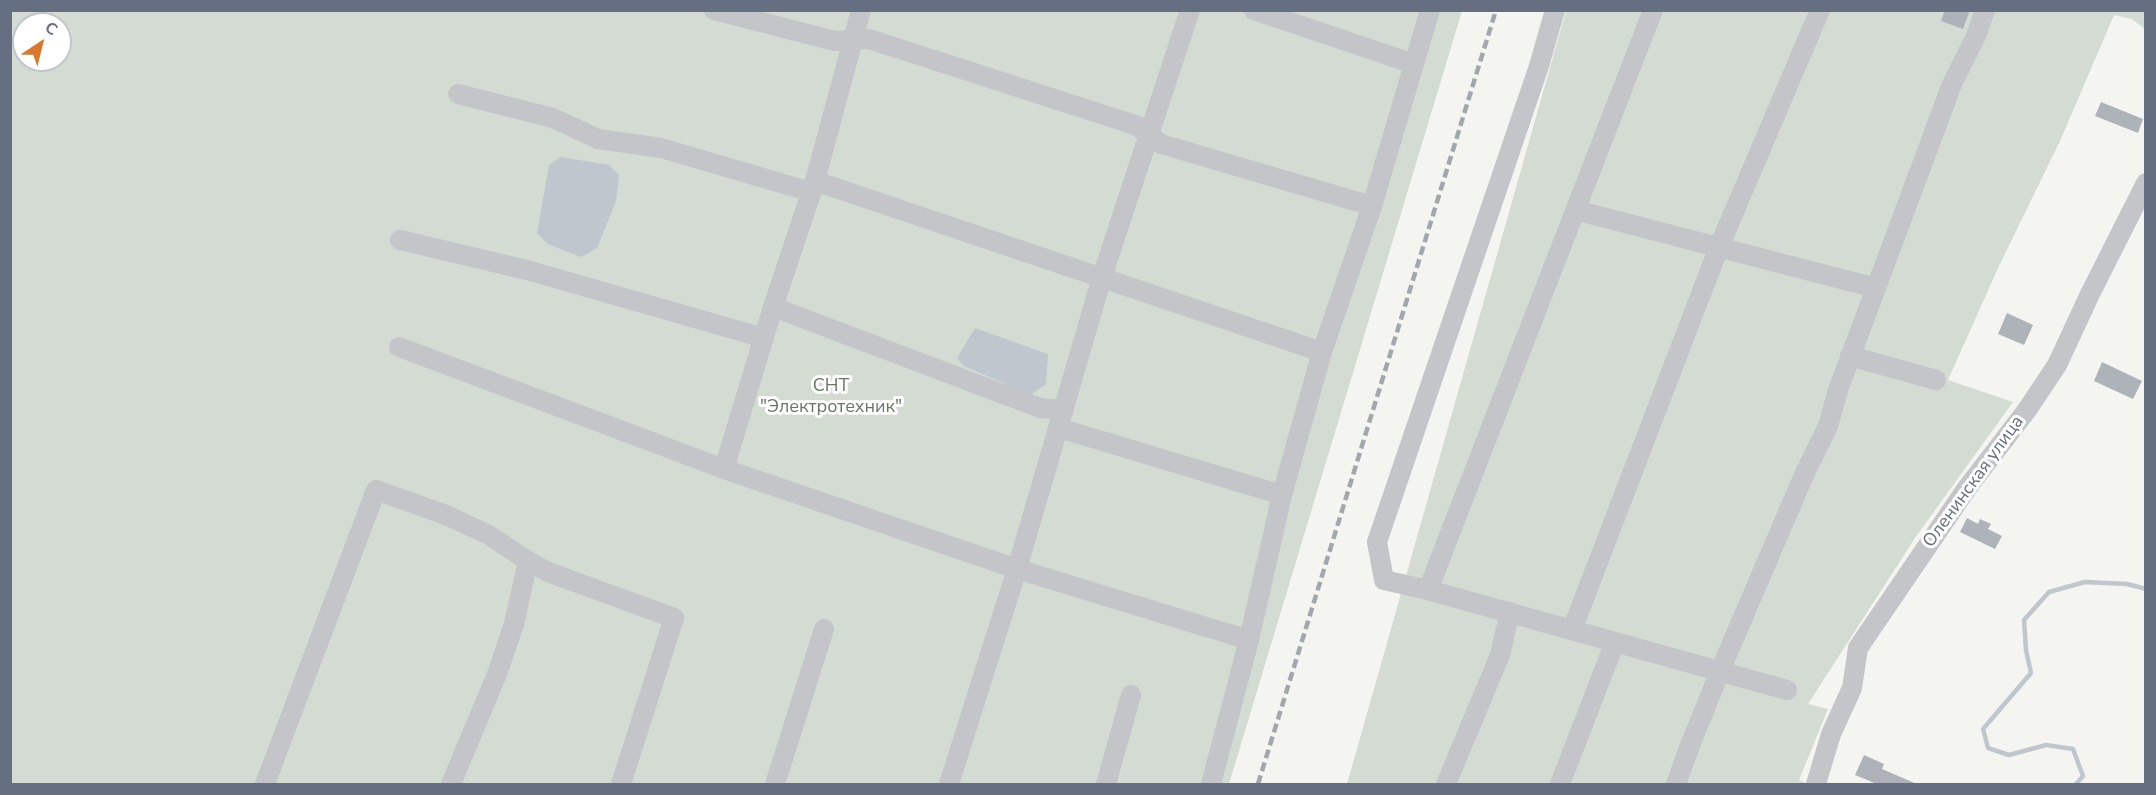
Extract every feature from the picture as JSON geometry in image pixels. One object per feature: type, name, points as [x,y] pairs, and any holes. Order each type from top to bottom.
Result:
[{"type":"street","points":[[714,10],[835,41],[869,39],[880,42],[1138,126],[1161,144],[1372,206]]},
{"type":"street","points":[[724,469],[773,307],[813,187],[861,10]]},
{"type":"street","points":[[949,784],[1017,569],[1102,277],[1190,10]]},
{"type":"street","points":[[1254,10],[1414,64]]},
{"type":"street","points":[[1211,784],[1250,640],[1282,495],[1322,352],[1372,206],[1430,10]]},
{"type":"street","points":[[1555,10],[1539,66],[1377,542],[1384,580],[1510,612],[1787,690]]},
{"type":"street","points":[[1428,590],[1653,10]]},
{"type":"street","points":[[1572,630],[1719,247],[1820,10]]},
{"type":"street","points":[[1676,784],[1720,671],[1804,475],[1828,426],[1850,356],[1952,84],[1986,10]]},
{"type":"street","points":[[458,94],[553,118],[598,140],[661,148],[813,187],[1102,277],[1322,352]]},
{"type":"street","name":"Оленинская улица","points":[[1816,784],[1831,734],[1852,688],[1858,648],[1967,488],[2027,411],[2057,365],[2145,183]]},
{"type":"street","points":[[1575,210],[1876,288]]},
{"type":"street","points":[[400,240],[527,270],[764,338]]},
{"type":"street","points":[[773,307],[1040,408],[1061,419],[1282,495]]},
{"type":"street","points":[[399,347],[724,469],[1017,569],[1250,640]]},
{"type":"street","points":[[1850,356],[1936,380]]},
{"type":"street","points":[[266,784],[376,490],[446,515],[489,535],[548,572],[674,618],[621,784]]},
{"type":"street","points":[[451,784],[497,674],[513,624],[528,561]]},
{"type":"street","points":[[1446,784],[1500,655],[1510,612]]},
{"type":"street","points":[[775,784],[824,629]]},
{"type":"street","points":[[1560,784],[1615,642]]},
{"type":"street","points":[[1106,784],[1131,695]]},
{"type":"green space","name":"СНТ \"Электротехник\"","points":[[10,11],[1462,11],[1229,784],[11,784]]},
{"type":"green space","points":[[1566,11],[2145,11],[2145,29],[2132,19],[2114,15],[2060,141],[1999,266],[1948,380],[2013,402],[1915,538],[1808,704],[1828,709],[1799,780],[1808,784],[1347,784]]},
{"type":"shaded area","points":[[560,157],[609,165],[619,175],[616,201],[597,248],[581,257],[548,244],[537,233],[549,165]]},
{"type":"shaded area","points":[[975,328],[1048,354],[1046,384],[1031,395],[964,366],[957,358]]},
{"type":"building","points":[[1945,10],[1970,10],[1963,29],[1941,21]]},
{"type":"building","points":[[2101,102],[2143,119],[2138,133],[2095,116]]},
{"type":"building","points":[[2007,313],[2033,325],[2024,345],[1998,334]]},
{"type":"building","points":[[2102,362],[2142,381],[2133,399],[2094,381]]},
{"type":"building","points":[[1967,518],[1978,524],[1980,519],[1991,524],[1988,529],[2002,536],[1995,549],[1960,532]]},
{"type":"building","points":[[1864,755],[1884,764],[1882,769],[1917,784],[1877,784],[1855,775]]},
{"type":"waterway","points":[[2076,784],[2083,776],[2073,749],[2046,745],[2009,755],[1988,748],[1983,729],[2031,673],[2026,650],[2024,620],[2049,592],[2085,582],[2127,584],[2146,589]]},
{"type":"railway","points":[[1258,784],[1496,10]]}]
